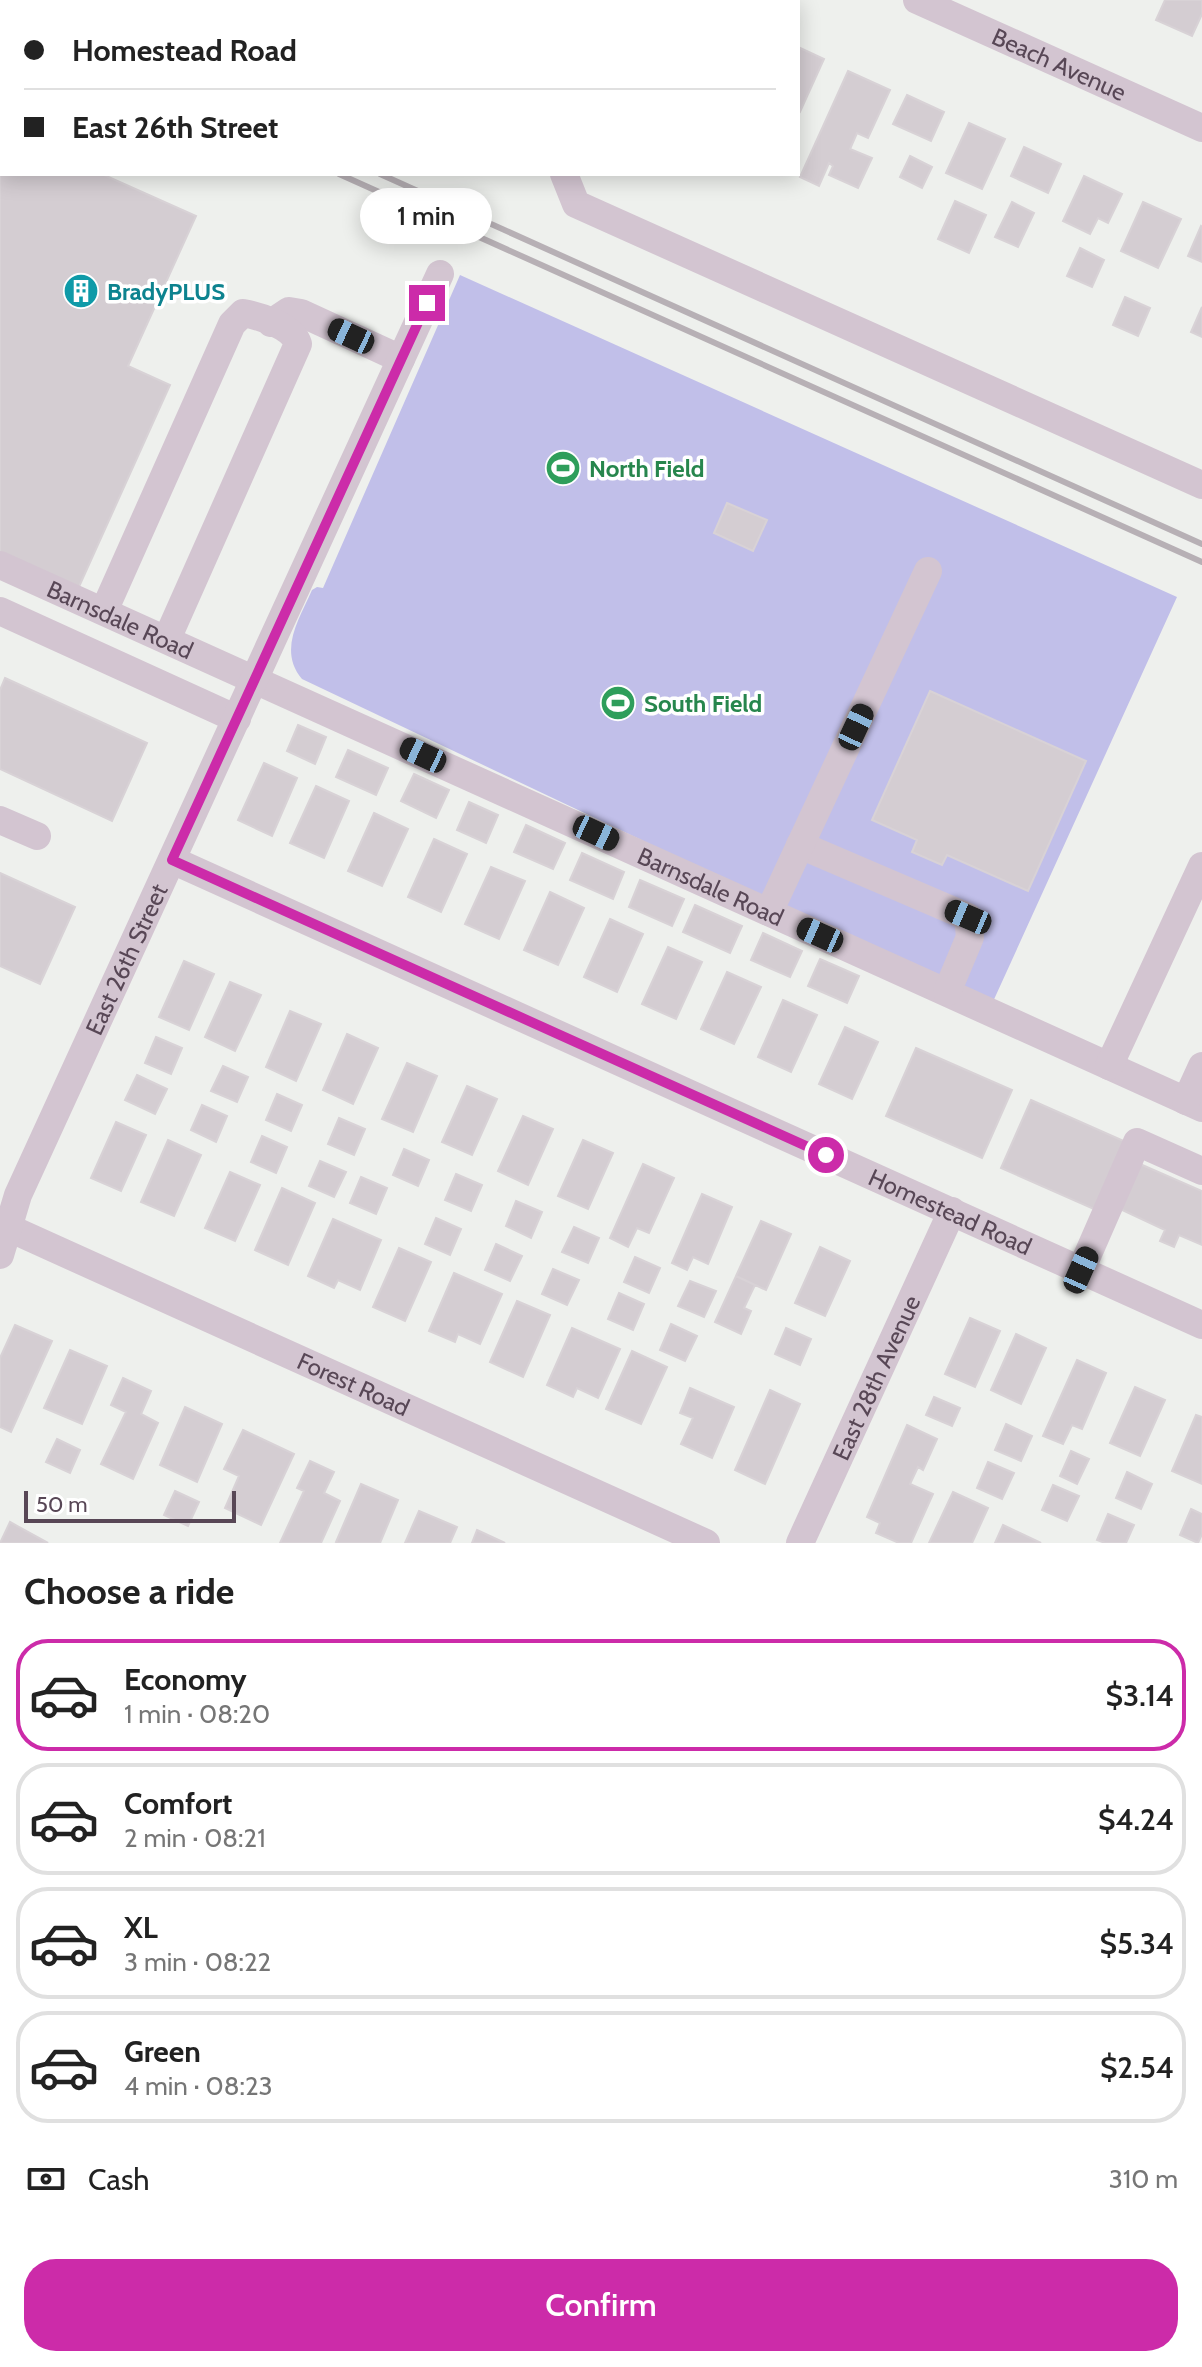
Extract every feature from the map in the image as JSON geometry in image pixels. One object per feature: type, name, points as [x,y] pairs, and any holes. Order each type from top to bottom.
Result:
[{"type":"street","name":"Beach Avenue","points":[[917,0],[1202,128]]},
{"type":"street","points":[[565,176],[576,204],[1202,485]]},
{"type":"street","points":[[576,204],[588,176]]},
{"type":"street","name":"East 26th Street","points":[[3,1235],[18,1195],[440,274]]},
{"type":"street","points":[[271,323],[289,311],[301,313],[401,359]]},
{"type":"street","points":[[104,611],[232,324],[243,313],[271,323],[296,337],[298,344],[167,639]]},
{"type":"street","name":"Barnsdale Road","points":[[0,565],[1194,1104]]},
{"type":"street","points":[[769,912],[928,571]]},
{"type":"street","points":[[0,611],[237,719]]},
{"type":"street","points":[[0,820],[37,836]]},
{"type":"street","points":[[800,845],[968,917],[970,937],[947,992]]},
{"type":"street","name":"Homestead Road","points":[[172,860],[1202,1325]]},
{"type":"street","points":[[1109,1066],[1202,866]]},
{"type":"street","points":[[1194,1104],[1202,1066]]},
{"type":"street","points":[[1081,1270],[1137,1142],[1202,1171]]},
{"type":"street","name":"East 28th Avenue","points":[[800,1543],[952,1211]]},
{"type":"street","name":"Forest Road","points":[[3,1235],[706,1543]]},
{"type":"shaded area","points":[[460,275],[1177,597],[991,1006],[302,679],[295,668],[291,646],[297,624],[312,590],[323,588]]},
{"type":"building","points":[[1165,0],[1202,0],[1202,14],[1192,36],[1156,20]]},
{"type":"building","points":[[800,48],[824,59],[800,112]]},
{"type":"building","points":[[848,71],[890,90],[868,138],[857,133],[850,149],[872,158],[858,188],[829,175],[833,166],[829,163],[819,186],[800,177]]},
{"type":"building","points":[[907,95],[944,112],[931,141],[893,124]]},
{"type":"building","points":[[969,123],[1005,139],[982,189],[946,173]]},
{"type":"building","points":[[1024,147],[1061,164],[1048,193],[1011,176]]},
{"type":"building","points":[[910,156],[932,167],[922,188],[900,177]]},
{"type":"building","name":"BradyPLUS","points":[[0,176],[106,176],[196,216],[128,366],[170,385],[78,589],[0,554]]},
{"type":"building","points":[[1084,176],[1122,194],[1108,223],[1098,218],[1090,234],[1063,221]]},
{"type":"building","points":[[955,201],[986,215],[969,253],[938,239]]},
{"type":"building","points":[[1012,202],[1034,213],[1018,247],[995,237]]},
{"type":"building","points":[[1143,202],[1181,219],[1158,268],[1121,251]]},
{"type":"building","points":[[1202,227],[1202,262],[1188,256]]},
{"type":"building","points":[[1080,248],[1104,260],[1092,287],[1067,276]]},
{"type":"building","points":[[1125,297],[1150,308],[1138,336],[1113,325]]},
{"type":"building","points":[[1202,307],[1202,337],[1191,332]]},
{"type":"building","points":[[727,503],[767,520],[753,551],[714,533]]},
{"type":"building","points":[[5,678],[147,743],[112,821],[0,769],[0,690]]},
{"type":"building","points":[[930,691],[1086,761],[1028,891],[947,855],[942,865],[912,852],[917,840],[872,820]]},
{"type":"building","points":[[298,725],[326,737],[315,764],[287,751]]},
{"type":"building","points":[[348,750],[388,768],[376,795],[336,777]]},
{"type":"building","points":[[264,763],[297,778],[272,836],[238,820]]},
{"type":"building","points":[[414,774],[449,790],[436,818],[401,801]]},
{"type":"building","points":[[316,786],[349,801],[324,858],[290,843]]},
{"type":"building","points":[[469,802],[498,815],[486,843],[457,830]]},
{"type":"building","points":[[374,813],[408,829],[382,886],[348,871]]},
{"type":"building","points":[[526,825],[565,843],[553,869],[514,852]]},
{"type":"building","points":[[434,839],[467,854],[441,912],[408,897]]},
{"type":"building","points":[[582,853],[624,872],[613,899],[570,880]]},
{"type":"building","points":[[491,867],[525,881],[499,939],[465,924]]},
{"type":"building","points":[[0,873],[75,907],[40,984],[0,966]]},
{"type":"building","points":[[640,880],[684,899],[672,926],[629,907]]},
{"type":"building","points":[[550,892],[584,908],[558,965],[524,950]]},
{"type":"building","points":[[695,905],[742,926],[730,953],[683,932]]},
{"type":"building","points":[[610,919],[643,934],[617,992],[584,977]]},
{"type":"building","points":[[763,933],[802,951],[790,977],[751,960]]},
{"type":"building","points":[[668,947],[702,962],[676,1019],[642,1004]]},
{"type":"building","points":[[820,959],[859,976],[847,1003],[808,986]]},
{"type":"building","points":[[184,961],[214,974],[189,1030],[159,1017]]},
{"type":"building","points":[[727,972],[761,987],[734,1044],[701,1029]]},
{"type":"building","points":[[230,982],[261,995],[235,1051],[205,1037]]},
{"type":"building","points":[[783,1000],[817,1015],[791,1072],[758,1057]]},
{"type":"building","points":[[290,1011],[321,1024],[296,1081],[266,1067]]},
{"type":"building","points":[[845,1027],[878,1042],[852,1099],[819,1084]]},
{"type":"building","points":[[347,1034],[378,1048],[353,1104],[323,1090]]},
{"type":"building","points":[[156,1037],[182,1048],[171,1074],[145,1063]]},
{"type":"building","points":[[916,1048],[1012,1090],[982,1158],[886,1116]]},
{"type":"building","points":[[407,1063],[437,1076],[413,1132],[382,1119]]},
{"type":"building","points":[[223,1066],[248,1077],[237,1102],[211,1091]]},
{"type":"building","points":[[137,1075],[167,1089],[155,1114],[125,1100]]},
{"type":"building","points":[[467,1086],[497,1099],[472,1155],[442,1142]]},
{"type":"building","points":[[277,1094],[302,1105],[291,1131],[266,1120]]},
{"type":"building","points":[[1031,1100],[1126,1142],[1096,1210],[1001,1168]]},
{"type":"building","points":[[202,1105],[227,1116],[216,1142],[191,1130]]},
{"type":"building","points":[[523,1116],[553,1129],[528,1185],[498,1171]]},
{"type":"building","points":[[339,1118],[365,1129],[354,1155],[328,1144]]},
{"type":"building","points":[[116,1122],[146,1135],[121,1191],[91,1178]]},
{"type":"building","points":[[262,1136],[287,1147],[276,1173],[251,1162]]},
{"type":"building","points":[[168,1140],[201,1155],[174,1216],[141,1202]]},
{"type":"building","points":[[583,1140],[613,1153],[588,1209],[558,1196]]},
{"type":"building","points":[[404,1149],[429,1160],[418,1186],[393,1175]]},
{"type":"building","points":[[320,1161],[346,1172],[334,1197],[309,1186]]},
{"type":"building","points":[[643,1164],[674,1178],[649,1233],[637,1228],[628,1247],[610,1238]]},
{"type":"building","points":[[1140,1164],[1202,1191],[1202,1245],[1179,1235],[1174,1247],[1160,1241],[1165,1230],[1120,1209]]},
{"type":"building","points":[[230,1172],[260,1185],[235,1241],[205,1228]]},
{"type":"building","points":[[456,1174],[482,1185],[471,1211],[445,1200]]},
{"type":"building","points":[[361,1177],[387,1188],[376,1214],[350,1203]]},
{"type":"building","points":[[282,1188],[315,1203],[288,1265],[255,1250]]},
{"type":"building","points":[[702,1194],[732,1207],[708,1264],[693,1257],[687,1270],[672,1263]]},
{"type":"building","points":[[516,1201],[542,1212],[531,1238],[506,1226]]},
{"type":"building","points":[[436,1218],[461,1229],[450,1255],[425,1244]]},
{"type":"building","points":[[333,1219],[381,1240],[360,1290],[338,1280],[334,1288],[308,1276]]},
{"type":"building","points":[[761,1221],[791,1234],[766,1290],[736,1276]]},
{"type":"building","points":[[574,1227],[599,1238],[588,1263],[562,1252]]},
{"type":"building","points":[[496,1244],[522,1256],[510,1281],[485,1270]]},
{"type":"building","points":[[820,1247],[850,1261],[825,1316],[795,1303]]},
{"type":"building","points":[[399,1248],[431,1262],[405,1321],[373,1307]]},
{"type":"building","points":[[635,1257],[660,1268],[649,1293],[624,1282]]},
{"type":"building","points":[[553,1269],[579,1280],[567,1305],[542,1294]]},
{"type":"building","points":[[454,1273],[502,1294],[480,1344],[458,1334],[455,1342],[429,1331]]},
{"type":"building","points":[[736,1276],[755,1285],[744,1308],[751,1311],[741,1334],[715,1322]]},
{"type":"building","points":[[690,1281],[716,1291],[704,1317],[678,1306]]},
{"type":"building","points":[[619,1293],[644,1304],[633,1330],[608,1319]]},
{"type":"building","points":[[517,1301],[550,1315],[523,1377],[490,1362]]},
{"type":"building","points":[[970,1318],[1000,1331],[975,1387],[945,1374]]},
{"type":"building","points":[[671,1324],[697,1336],[685,1361],[660,1350]]},
{"type":"building","points":[[15,1325],[52,1341],[11,1432],[0,1427],[0,1358]]},
{"type":"building","points":[[572,1328],[620,1349],[598,1398],[577,1388],[573,1397],[547,1385]]},
{"type":"building","points":[[786,1328],[811,1339],[800,1365],[775,1354]]},
{"type":"building","points":[[1016,1334],[1046,1348],[1021,1404],[991,1390]]},
{"type":"building","points":[[70,1350],[107,1366],[82,1424],[44,1408]]},
{"type":"building","points":[[632,1351],[667,1367],[641,1424],[606,1409]]},
{"type":"building","points":[[1077,1360],[1106,1373],[1082,1429],[1072,1425],[1063,1444],[1043,1436]]},
{"type":"building","points":[[123,1378],[151,1391],[141,1414],[158,1423],[133,1479],[101,1464],[126,1412],[111,1405]]},
{"type":"building","points":[[1135,1387],[1165,1400],[1140,1456],[1110,1443]]},
{"type":"building","points":[[690,1388],[734,1407],[712,1458],[681,1444],[693,1418],[680,1413]]},
{"type":"building","points":[[770,1390],[800,1404],[765,1484],[735,1470]]},
{"type":"building","points":[[934,1397],[960,1408],[952,1426],[926,1415]]},
{"type":"building","points":[[185,1407],[222,1424],[197,1482],[160,1465]]},
{"type":"building","points":[[1196,1415],[1202,1417],[1202,1484],[1172,1471]]},
{"type":"building","points":[[1006,1424],[1032,1436],[1021,1461],[995,1450]]},
{"type":"building","points":[[907,1425],[937,1439],[923,1470],[918,1467],[910,1484],[933,1494],[911,1543],[899,1543],[876,1533],[880,1523],[867,1517]]},
{"type":"building","points":[[243,1430],[294,1454],[261,1525],[225,1508],[239,1476],[224,1469]]},
{"type":"building","points":[[57,1439],[80,1450],[70,1473],[46,1462]]},
{"type":"building","points":[[1071,1451],[1089,1459],[1077,1484],[1060,1476]]},
{"type":"building","points":[[310,1461],[334,1472],[324,1493],[340,1501],[321,1543],[280,1543],[304,1491],[297,1488]]},
{"type":"building","points":[[988,1462],[1014,1473],[1002,1499],[977,1488]]},
{"type":"building","points":[[1127,1472],[1152,1484],[1141,1509],[1116,1498]]},
{"type":"building","points":[[361,1484],[398,1500],[380,1543],[338,1543],[336,1542]]},
{"type":"building","points":[[1053,1485],[1079,1496],[1067,1521],[1042,1510]]},
{"type":"building","points":[[175,1491],[199,1502],[188,1526],[164,1515]]},
{"type":"building","points":[[953,1492],[988,1508],[972,1543],[929,1543]]},
{"type":"building","points":[[1191,1509],[1202,1514],[1202,1534],[1198,1543],[1180,1535]]},
{"type":"building","points":[[419,1511],[457,1527],[450,1543],[405,1543]]},
{"type":"building","points":[[1108,1514],[1134,1525],[1126,1543],[1097,1540]]},
{"type":"building","points":[[10,1522],[48,1543],[0,1543]]},
{"type":"building","points":[[1003,1525],[1041,1543],[995,1543]]},
{"type":"building","points":[[477,1530],[505,1543],[472,1543]]},
{"type":"railway","points":[[343,176],[1202,562]]},
{"type":"railway","points":[[384,176],[1202,544]]},
{"type":"place","name":"BradyPLUS","points":[[81,291]]},
{"type":"place","name":"North Field","points":[[563,468]]},
{"type":"place","name":"South Field","points":[[618,703]]},
{"type":"route","points":[[427,303],[172,860],[826,1155]]}]
